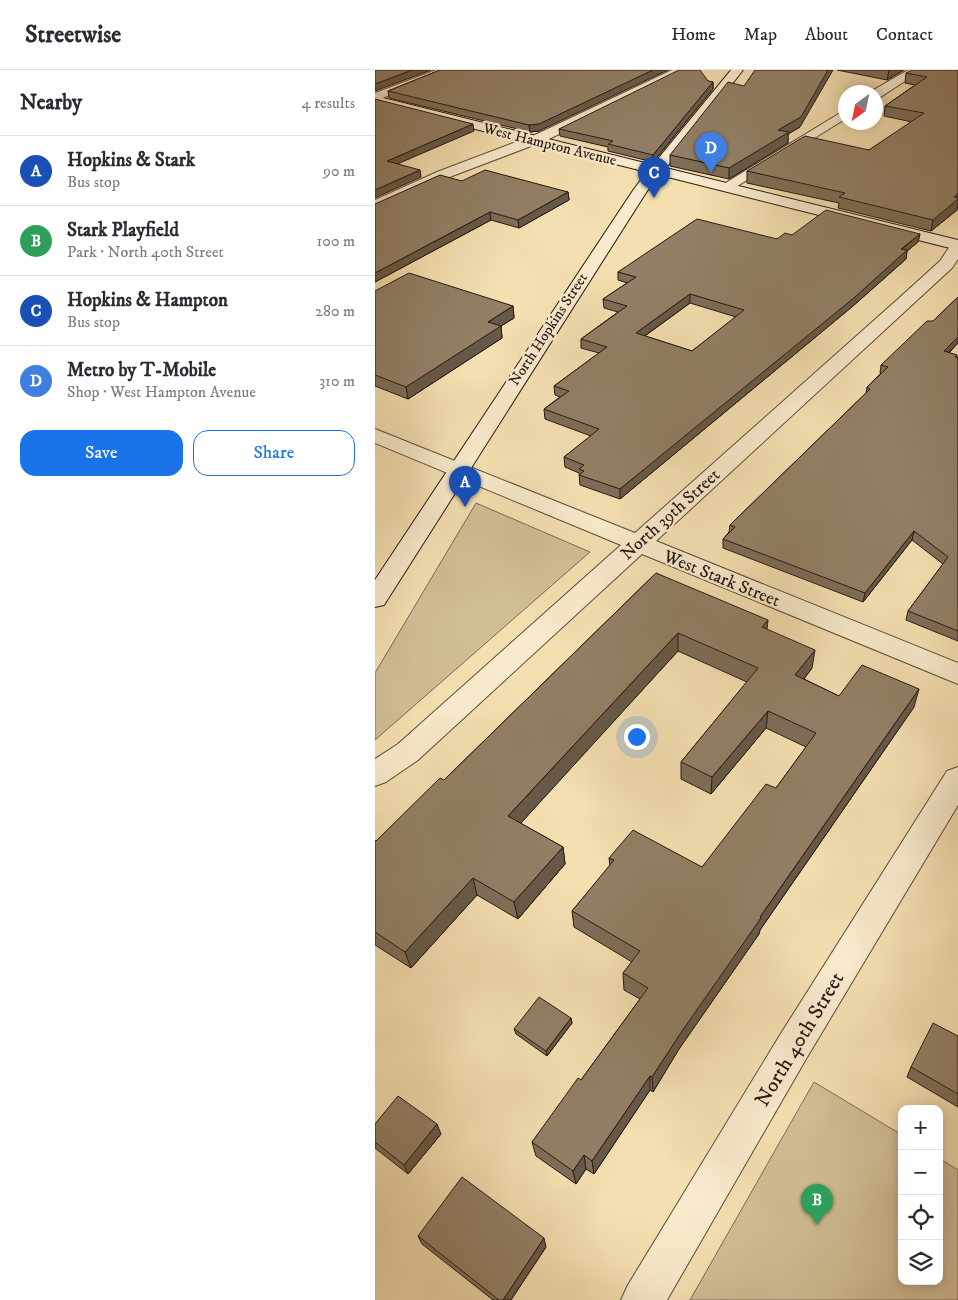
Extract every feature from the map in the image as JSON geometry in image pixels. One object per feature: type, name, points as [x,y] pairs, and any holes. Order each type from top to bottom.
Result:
[{"type":"street","points":[[375,206],[442,175],[534,140],[682,70]]},
{"type":"street","name":"North Hopkins Street","points":[[375,599],[457,469],[651,176],[737,70]]},
{"type":"street","points":[[883,91],[916,70]]},
{"type":"street","points":[[375,99],[442,72]]},
{"type":"street","name":"West Hampton Avenue","points":[[375,99],[534,140],[651,176],[725,187],[957,250]]},
{"type":"street","name":"West Hampton Avenue","points":[[375,112],[514,148],[651,176],[957,250]]},
{"type":"street","points":[[725,187],[838,118]]},
{"type":"street","name":"North 39th Street","points":[[375,774],[408,752],[904,303],[946,264],[957,250]]},
{"type":"street","name":"West Stark Street","points":[[375,435],[958,674]]},
{"type":"street","name":"North 40th Street","points":[[643,1300],[793,1047],[958,779]]},
{"type":"shaded area","points":[[476,503],[590,552],[375,740],[375,673]]},
{"type":"shaded area","points":[[814,1082],[898,1133],[898,1285],[943,1285],[943,1161],[958,1170],[958,1300],[690,1300]]},
{"type":"building","points":[[375,70],[412,70],[375,84]]},
{"type":"building","points":[[440,70],[653,70],[539,124],[529,125],[388,91]]},
{"type":"building","points":[[679,70],[700,70],[708,81],[713,82],[653,155],[608,144],[613,141],[559,129]]},
{"type":"building","points":[[755,70],[828,70],[801,117],[778,130],[789,132],[729,168],[670,155],[728,82],[744,86]]},
{"type":"building","points":[[912,70],[958,70],[958,193],[954,197],[958,199],[933,220],[839,197],[845,193],[747,171],[805,136],[869,150],[924,113],[885,106],[927,77],[906,73]]},
{"type":"building","points":[[375,99],[473,124],[387,161],[420,170],[375,190]]},
{"type":"building","points":[[485,170],[568,192],[518,220],[490,212],[375,273],[375,204],[440,175],[462,181]]},
{"type":"building","points":[[826,210],[920,234],[901,249],[907,250],[855,297],[620,489],[579,475],[584,471],[579,469],[584,465],[564,457],[599,429],[544,409],[569,391],[554,386],[607,347],[581,339],[627,306],[603,299],[636,277],[618,272],[697,219],[777,239],[785,233],[792,235]],"holes":[[[690,294],[744,310],[692,351],[636,333]]]},
{"type":"building","points":[[409,273],[513,306],[488,322],[501,326],[406,387],[375,375],[375,291]]},
{"type":"building","points":[[958,297],[958,337],[944,351],[957,355],[955,357],[958,358],[958,631],[908,611],[948,557],[914,531],[865,593],[723,539],[735,527],[730,525],[870,389],[867,387],[888,367],[881,365],[927,321],[933,321]]},
{"type":"building","points":[[656,573],[768,620],[762,627],[815,650],[795,675],[839,696],[862,665],[919,689],[592,1161],[584,1155],[573,1171],[532,1142],[578,1078],[581,1080],[648,988],[623,973],[640,951],[572,911],[614,860],[609,858],[633,830],[702,867],[766,784],[776,788],[816,733],[768,711],[712,777],[681,762],[758,668],[678,633],[508,816],[563,847],[514,902],[473,878],[405,952],[375,932],[375,840],[440,778],[444,780]]},
{"type":"building","points":[[539,997],[571,1018],[546,1051],[514,1029]]},
{"type":"building","points":[[933,1023],[958,1036],[958,1094],[911,1067]]},
{"type":"building","points":[[398,1096],[437,1124],[404,1165],[375,1142],[375,1124]]},
{"type":"building","points":[[462,1177],[544,1238],[503,1300],[499,1300],[418,1236]]},
{"type":"place","name":"Metro by T-Mobile","points":[[711,173]]},
{"type":"place","name":"Hopkins & Hampton","points":[[654,198]]},
{"type":"place","name":"Hopkins & Stark","points":[[465,507]]},
{"type":"place","name":"Stark Playfield","points":[[817,1225]]}]
